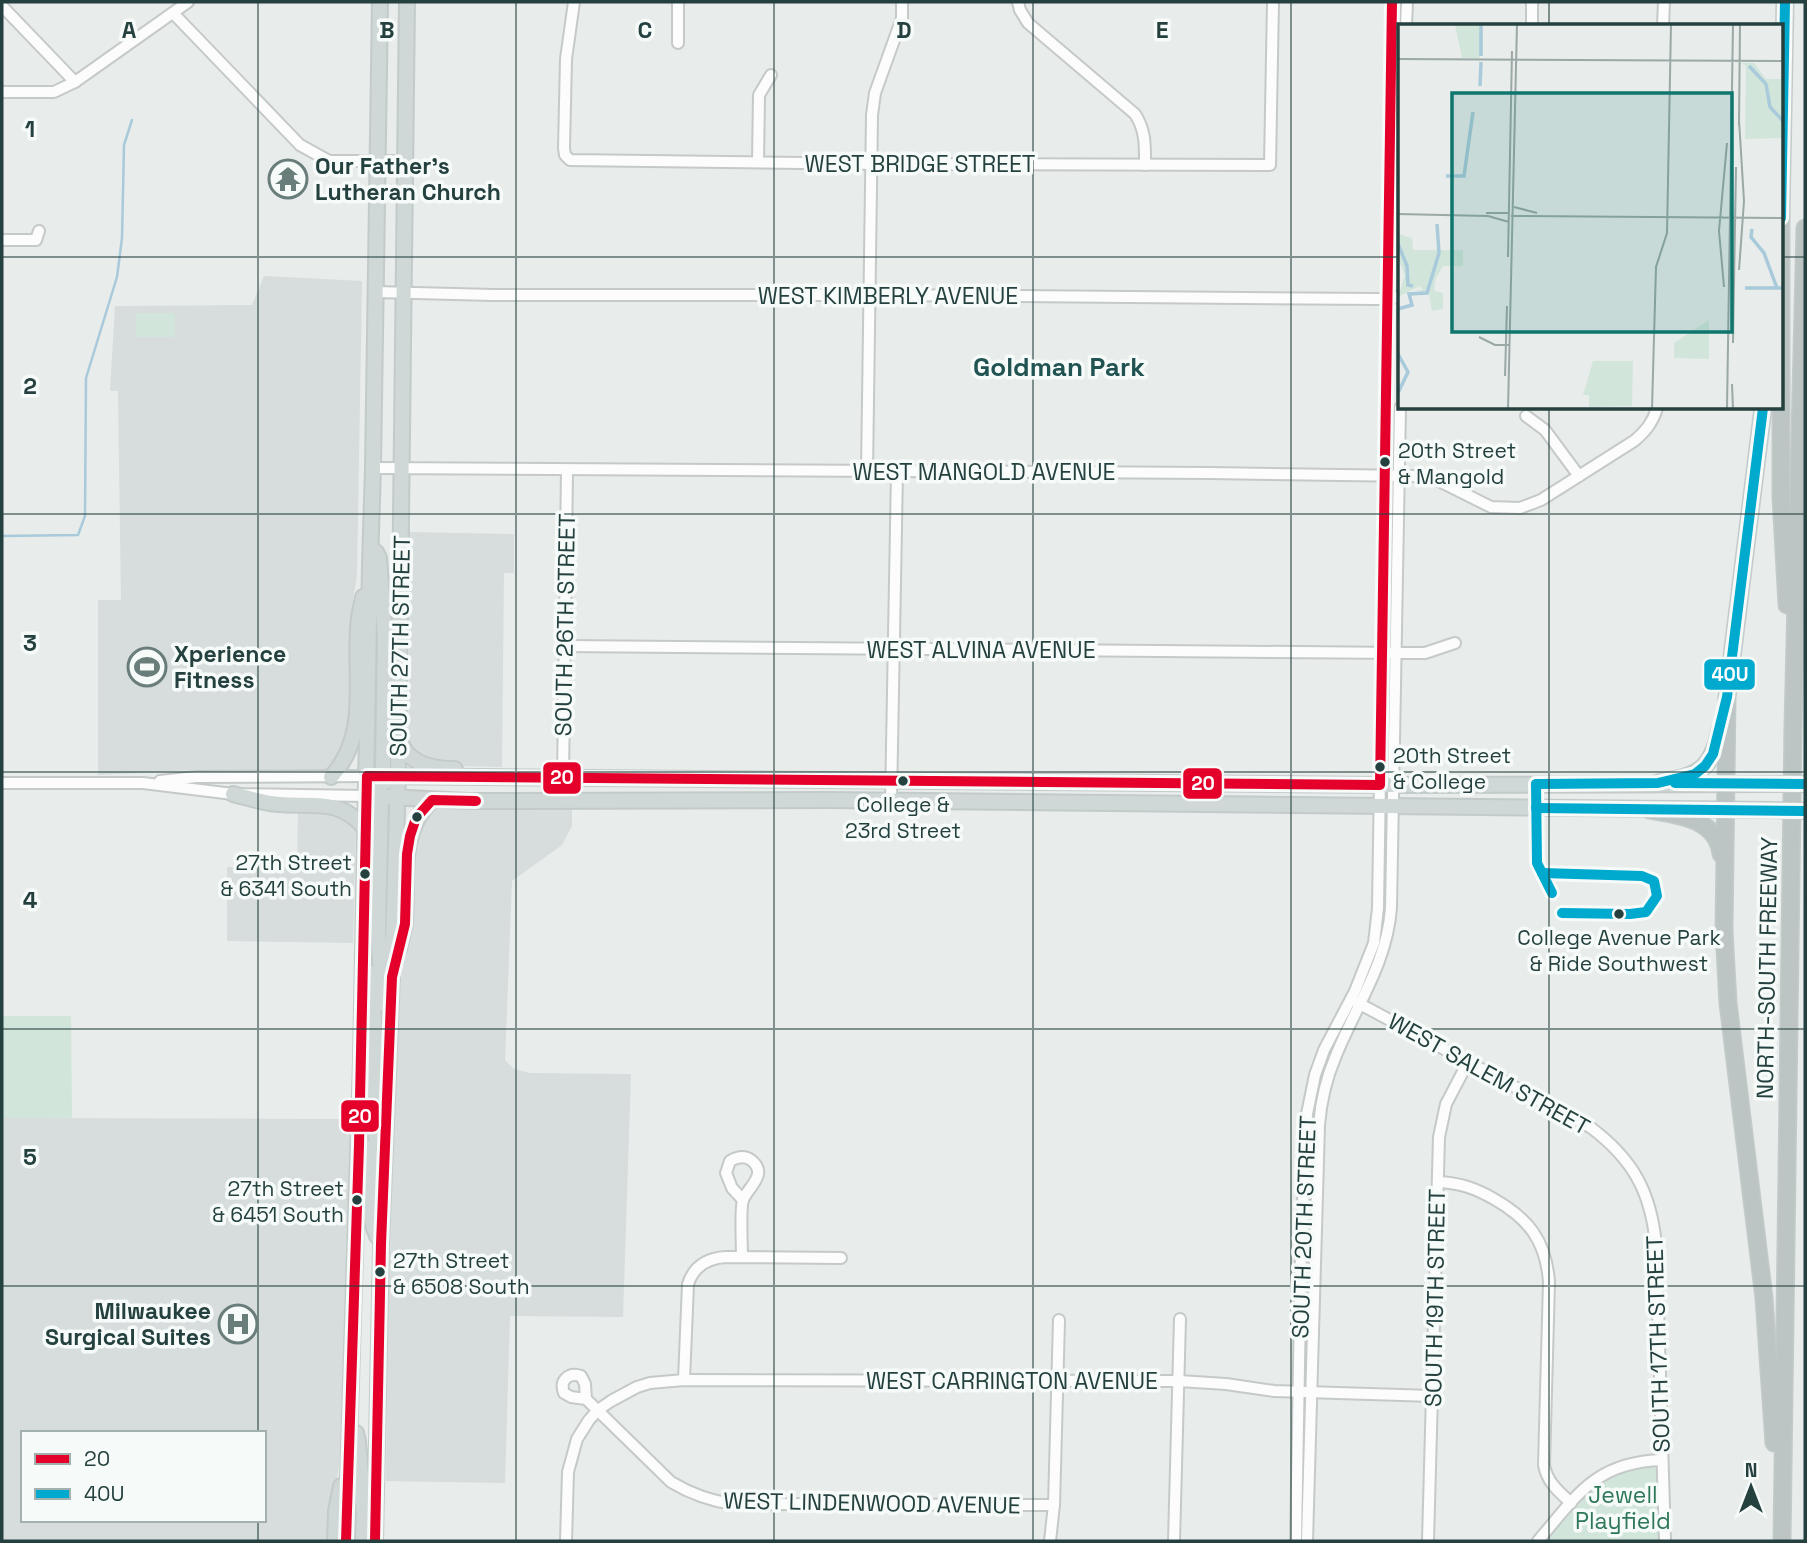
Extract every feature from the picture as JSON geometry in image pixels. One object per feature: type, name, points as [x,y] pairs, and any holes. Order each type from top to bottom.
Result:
[{"type":"highway","points":[[1783,110],[1785,2]]},
{"type":"highway","name":"NORTH-SOUTH FREEWAY","points":[[1782,1536],[1793,726],[1805,228]]},
{"type":"highway","points":[[1658,783],[1684,778],[1701,770],[1716,747],[1727,697],[1763,410]]},
{"type":"highway","points":[[1781,410],[1781,497],[1793,726]]},
{"type":"highway","points":[[1727,697],[1724,931],[1728,1003],[1764,1298],[1782,1536]]},
{"type":"highway","points":[[1648,810],[1693,820],[1707,828],[1720,846],[1724,882]]},
{"type":"main road","name":"SOUTH 27TH STREET","points":[[346,1541],[366,831],[374,796],[367,776],[380,2]]},
{"type":"main road","name":"SOUTH 27TH STREET","points":[[375,1541],[381,1244],[397,798],[391,776],[399,739],[407,2]]},
{"type":"main road","points":[[371,537],[379,558],[386,637],[391,776]]},
{"type":"main road","points":[[331,776],[346,757],[354,735],[357,716],[359,618],[370,564]]},
{"type":"main road","points":[[399,739],[407,754],[426,765],[448,769],[509,770],[556,779]]},
{"type":"main road","points":[[367,776],[1387,785],[1805,784]]},
{"type":"main road","points":[[233,794],[272,803],[318,804],[340,810],[352,815],[366,831]]},
{"type":"main road","points":[[388,1048],[378,929],[374,796],[432,800],[891,801],[1805,811]]},
{"type":"main road","points":[[392,977],[405,923],[410,836],[416,818],[432,800]]},
{"type":"main road","points":[[363,952],[370,975],[375,1034],[373,1126],[377,1141],[385,1145]]},
{"type":"main road","points":[[359,1145],[366,1146],[372,1157],[370,1210],[381,1244]]},
{"type":"main road","points":[[350,1415],[358,1441],[364,1513],[363,1541]]},
{"type":"main road","points":[[335,1541],[336,1511],[348,1454]]},
{"type":"street","points":[[2,92],[54,92],[75,82],[188,2]]},
{"type":"street","name":"WEST BRIDGE STREET","points":[[574,2],[566,59],[564,148],[565,155],[570,160],[1145,165],[1270,165],[1273,2]]},
{"type":"street","points":[[678,2],[678,43]]},
{"type":"street","points":[[867,472],[872,116],[876,93],[902,18],[902,2]]},
{"type":"street","points":[[1018,2],[1028,23],[1135,114],[1145,135],[1145,165]]},
{"type":"street","name":"SOUTH 20TH STREET","points":[[1307,1541],[1321,1104],[1333,1060],[1356,1001],[1374,943],[1387,805],[1382,653],[1385,476],[1393,298],[1392,2]]},
{"type":"street","points":[[1406,24],[1407,2]]},
{"type":"street","points":[[1532,2],[1532,24]]},
{"type":"street","points":[[1663,24],[1664,2]]},
{"type":"street","points":[[2,6],[75,82]]},
{"type":"street","points":[[173,13],[300,145],[329,161],[404,161]]},
{"type":"street","points":[[758,162],[759,95],[771,75]]},
{"type":"street","points":[[2,240],[36,240],[39,231]]},
{"type":"street","name":"WEST KIMBERLY AVENUE","points":[[376,292],[493,295],[1393,298]]},
{"type":"street","name":"SOUTH 20TH STREET","points":[[1387,785],[1396,653],[1400,410]]},
{"type":"street","name":"WEST MANGOLD AVENUE","points":[[373,468],[1399,476],[1437,480],[1482,504],[1510,509],[1541,500],[1644,433],[1656,410]]},
{"type":"street","points":[[1526,416],[1545,430],[1579,476]]},
{"type":"street","name":"SOUTH 26TH STREET","points":[[556,779],[565,646],[567,470]]},
{"type":"street","points":[[891,801],[898,472]]},
{"type":"street","name":"WEST ALVINA AVENUE","points":[[565,646],[1425,653],[1455,643]]},
{"type":"street","points":[[143,783],[196,776],[367,776]]},
{"type":"street","points":[[2,783],[143,783],[233,794],[374,796]]},
{"type":"street","name":"SOUTH 20TH STREET","points":[[1296,1541],[1301,1250],[1307,1114],[1315,1075],[1324,1050],[1356,1001]]},
{"type":"street","name":"WEST SALEM STREET","points":[[1356,1001],[1590,1128],[1625,1159],[1644,1190]]},
{"type":"street","name":"SOUTH 19TH STREET","points":[[1428,1541],[1438,1137],[1442,1116],[1468,1062]]},
{"type":"street","points":[[1437,1182],[1472,1187],[1503,1205],[1525,1221],[1540,1244],[1548,1267],[1549,1282],[1544,1465],[1552,1486],[1570,1503]]},
{"type":"street","name":"SOUTH 17TH STREET","points":[[1644,1190],[1651,1209],[1656,1245],[1665,1541]]},
{"type":"street","points":[[742,1257],[743,1200]]},
{"type":"street","points":[[684,1380],[687,1294],[691,1276],[702,1264],[716,1258],[841,1258]]},
{"type":"street","points":[[1174,1541],[1180,1319]]},
{"type":"street","points":[[1050,1541],[1054,1505],[1059,1320]]},
{"type":"street","name":"WEST CARRINGTON AVENUE","points":[[598,1410],[626,1393],[650,1383],[684,1380],[1178,1381],[1274,1391],[1433,1396]]},
{"type":"street","name":"WEST LINDENWOOD AVENUE","points":[[586,1399],[671,1482],[688,1492],[716,1502],[1054,1505]]},
{"type":"street","points":[[566,1541],[570,1461],[577,1439],[598,1410]]},
{"type":"street","points":[[1538,1541],[1592,1481],[1614,1468],[1639,1461],[1662,1460]]},
{"type":"shaded area","points":[[264,276],[362,281],[357,576],[353,600],[357,601],[350,737],[330,769],[325,770],[193,770],[98,775],[98,600],[121,600],[118,391],[110,391],[115,306],[252,305]]},
{"type":"shaded area","points":[[407,532],[514,534],[514,573],[504,573],[502,767],[455,766],[416,756],[408,742]]},
{"type":"shaded area","points":[[298,807],[325,809],[356,825],[353,943],[227,941],[227,867],[297,867]]},
{"type":"shaded area","points":[[433,807],[572,807],[572,826],[562,845],[512,881],[505,1060],[514,1069],[530,1073],[631,1074],[623,1317],[510,1316],[505,1483],[386,1481],[387,1355],[401,979],[415,833]]},
{"type":"shaded area","points":[[2,1118],[351,1119],[346,1314],[339,1465],[333,1506],[332,1541],[2,1541]]},
{"type":"green space","points":[[136,313],[175,313],[175,337],[136,337]]},
{"type":"green space","points":[[2,1016],[71,1016],[72,1118],[2,1118]]},
{"type":"green space","name":"Jewell Playfield","points":[[1646,1466],[1654,1467],[1658,1471],[1660,1541],[1545,1541],[1592,1489],[1617,1474]]},
{"type":"waterway","points":[[2,536],[78,535],[85,516],[86,378],[117,277],[122,238],[124,145],[132,120]]},
{"type":"transit line","name":"20","points":[[346,1541],[359,1145],[367,776],[1380,785],[1392,2]]},
{"type":"transit line","name":"40U","points":[[1783,110],[1785,2]]},
{"type":"transit line","name":"40U","points":[[1536,784],[1658,783],[1695,774],[1713,754],[1727,697],[1763,410]]},
{"type":"transit line","name":"40U","points":[[1675,783],[1805,784]]},
{"type":"transit line","name":"40U","points":[[1536,784],[1537,863],[1552,893]]},
{"type":"transit line","name":"20","points":[[375,1541],[381,1244],[392,977],[405,924],[407,854],[416,818],[432,800],[476,801]]},
{"type":"transit line","name":"40U","points":[[1536,808],[1805,811]]},
{"type":"transit line","name":"40U","points":[[1542,873],[1642,876],[1654,881],[1657,896],[1646,912],[1562,913]]},
{"type":"place","name":"Our Father's Lutheran Church","points":[[288,179]]},
{"type":"place","name":"20th Street & Mangold","points":[[1385,462]]},
{"type":"place","name":"Xperience Fitness","points":[[147,667]]},
{"type":"place","name":"20th Street & College","points":[[1380,767]]},
{"type":"place","name":"College & 23rd Street","points":[[903,781]]},
{"type":"place","name":"27th Street & 6341 South","points":[[365,874]]},
{"type":"place","name":"College Avenue Park & Ride Southwest","points":[[1619,914]]},
{"type":"place","name":"27th Street & 6451 South","points":[[357,1200]]},
{"type":"place","name":"27th Street & 6508 South","points":[[380,1272]]},
{"type":"place","name":"Milwaukee Surgical Suites","points":[[238,1324]]},
{"type":"district","name":"Goldman Park","points":[[1059,367]]}]
